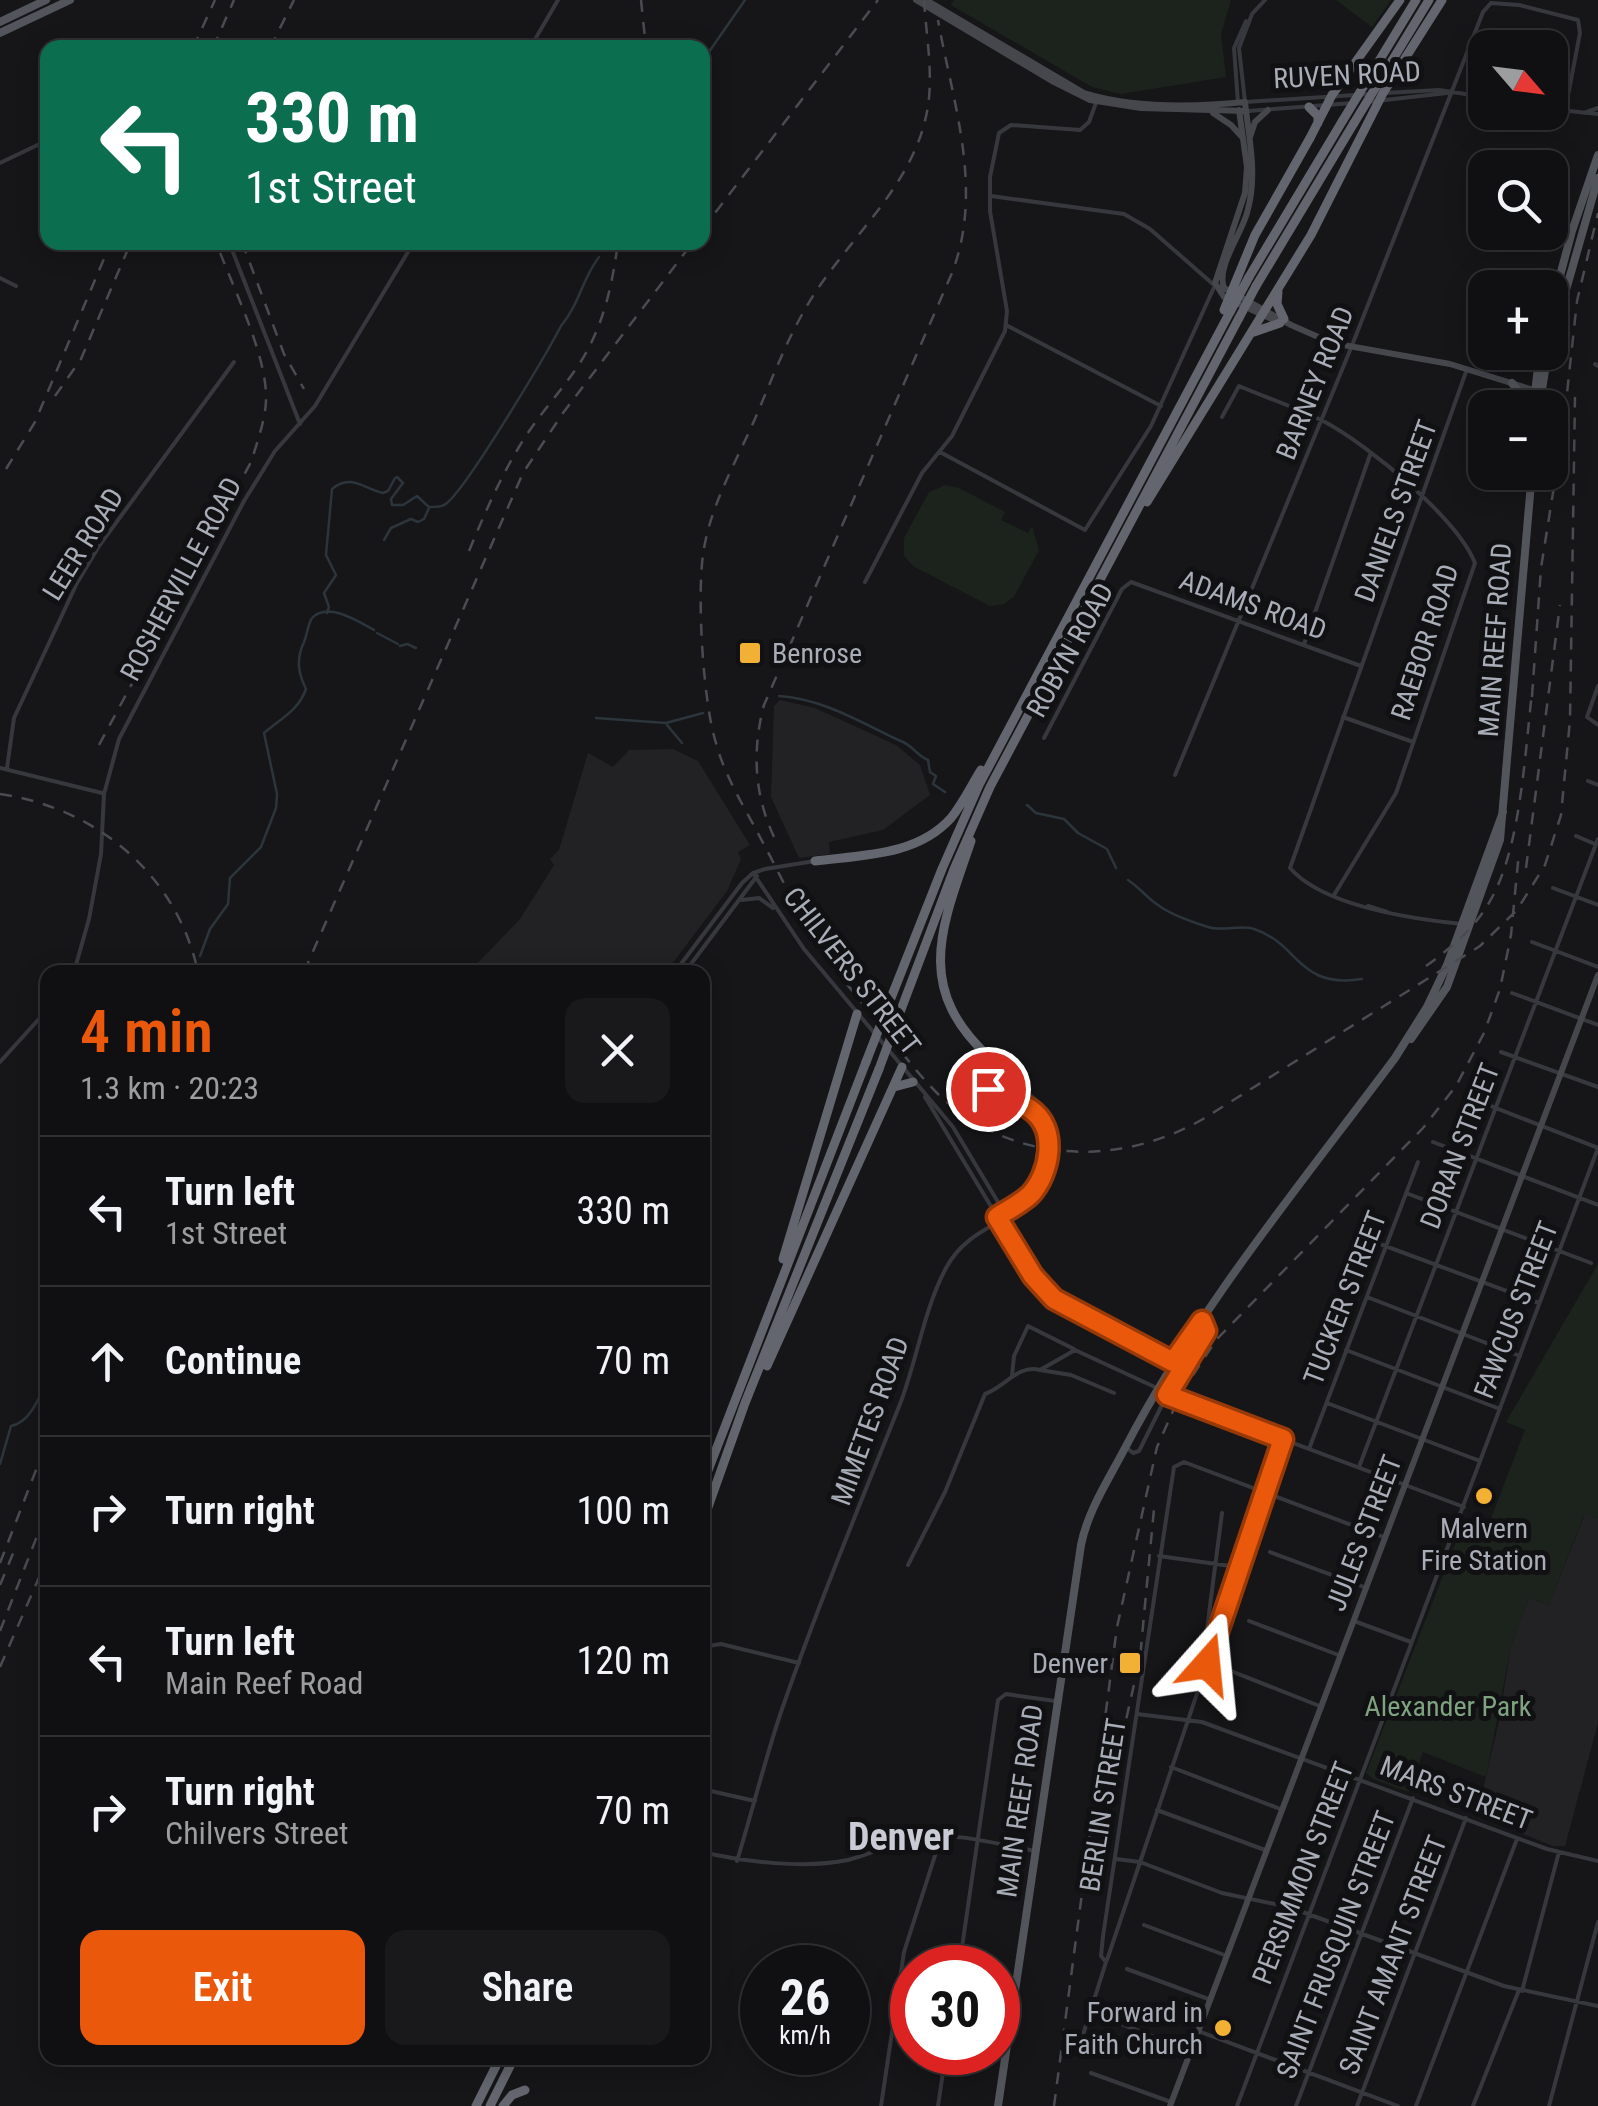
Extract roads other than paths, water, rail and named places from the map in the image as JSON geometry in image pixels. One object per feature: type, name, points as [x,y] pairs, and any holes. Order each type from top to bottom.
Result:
[{"type":"highway","points":[[1108,566],[1231,313],[1255,236],[1330,100],[1400,0]]},
{"type":"highway","points":[[1374,80],[1416,0]]},
{"type":"highway","points":[[710,1465],[960,826],[1206,356],[1374,80],[1429,0]]},
{"type":"highway","points":[[815,861],[892,851],[934,832],[959,806],[1021,714],[1279,290],[1324,214],[1382,97],[1442,0]]},
{"type":"highway","points":[[1309,107],[1318,116],[1317,126]]},
{"type":"highway","points":[[1252,334],[1285,322],[1278,304],[1279,290]]},
{"type":"highway","points":[[710,1502],[974,822],[1021,714]]},
{"type":"highway","points":[[988,1056],[955,1019],[942,989],[940,960],[950,910],[977,824],[1021,714]]},
{"type":"highway","points":[[769,1310],[857,1014]]},
{"type":"highway","points":[[732,1440],[902,1068]]},
{"type":"highway","points":[[894,1087],[912,1082]]},
{"type":"highway","points":[[476,2106],[496,2065]]},
{"type":"highway","points":[[490,2106],[510,2065]]},
{"type":"highway","points":[[503,2106],[512,2095],[526,2090]]},
{"type":"main road","points":[[0,22],[46,0]]},
{"type":"main road","points":[[0,33],[70,0]]},
{"type":"main road","points":[[916,0],[1068,90],[1098,99],[1211,112],[1242,107]]},
{"type":"main road","points":[[926,0],[1098,99],[1242,107]]},
{"type":"main road","points":[[1242,107],[1253,169],[1251,196],[1217,282],[1228,292],[1285,322],[1351,348],[1467,368],[1534,390]]},
{"type":"main road","points":[[1246,138],[1268,110]]},
{"type":"main road","points":[[1211,112],[1246,138]]},
{"type":"main road","points":[[1562,270],[1598,155]]},
{"type":"main road","points":[[1568,283],[1598,178]]},
{"type":"main road","points":[[1537,370],[1537,390]]},
{"type":"main road","points":[[1516,384],[1535,378]]},
{"type":"main road","points":[[1516,384],[1521,390]]},
{"type":"main road","name":"MAIN REEF ROAD","points":[[998,2106],[1084,1532],[1173,1362],[1395,1058],[1456,951],[1503,812],[1530,490]]},
{"type":"main road","name":"JULES STREET","points":[[1170,2104],[1598,975]]},
{"type":"street","points":[[535,40],[558,0]]},
{"type":"street","points":[[1242,107],[1234,48],[1242,26],[1265,0]]},
{"type":"street","name":"BARNEY ROAD","points":[[1478,30],[1488,5],[1498,1],[1566,14],[1578,20],[1580,33],[1568,96]]},
{"type":"street","name":"BARNEY ROAD","points":[[1175,776],[1468,53]]},
{"type":"street","name":"RUVEN ROAD","points":[[1242,107],[1439,90],[1468,94]]},
{"type":"street","name":"RUVEN ROAD","points":[[1242,107],[1268,110],[1382,97]]},
{"type":"street","points":[[865,582],[922,473],[940,452],[1001,344],[1007,311],[990,196],[996,142],[1002,128],[1011,125],[1080,130],[1089,122],[1098,99]]},
{"type":"street","points":[[1568,112],[1598,111]]},
{"type":"street","points":[[0,163],[40,144]]},
{"type":"street","points":[[940,452],[1085,530],[1161,406],[1217,282],[1131,217],[1096,208],[990,196]]},
{"type":"street","points":[[232,250],[300,424]]},
{"type":"street","name":"ROSHERVILLE ROAD","points":[[76,965],[101,854],[104,794],[118,739],[264,468],[332,380],[409,250]]},
{"type":"street","points":[[0,278],[16,286]]},
{"type":"street","points":[[1006,325],[1161,406]]},
{"type":"street","name":"LEER ROAD","points":[[7,768],[14,718],[77,583],[99,546],[234,362]]},
{"type":"street","name":"DANIELS STREET","points":[[1334,895],[1291,870],[1467,368]]},
{"type":"street","name":"RAEBOR ROAD","points":[[1222,417],[1239,386],[1322,421],[1422,495],[1465,546],[1475,564],[1387,812],[1334,895]]},
{"type":"street","points":[[1304,644],[1370,455]]},
{"type":"street","name":"ADAMS ROAD","points":[[1131,582],[1362,666]]},
{"type":"street","name":"ROBYN ROAD","points":[[1044,738],[1122,589],[1131,582]]},
{"type":"street","points":[[1598,686],[1587,716],[1598,725]]},
{"type":"street","points":[[1343,717],[1413,742]]},
{"type":"street","points":[[0,768],[104,794]]},
{"type":"street","points":[[1588,781],[1598,785]]},
{"type":"street","points":[[1576,836],[1597,843]]},
{"type":"street","name":"DORAN STREET","points":[[1359,1468],[1597,843]]},
{"type":"street","points":[[680,965],[742,883],[766,868],[815,861]]},
{"type":"street","points":[[690,965],[754,875]]},
{"type":"street","name":"CHILVERS STREET","points":[[754,875],[777,912],[857,1014],[953,1126],[1051,1288],[1080,1312]]},
{"type":"street","points":[[1553,888],[1598,905]]},
{"type":"street","points":[[1334,895],[1426,922],[1466,924]]},
{"type":"street","points":[[736,904],[754,897],[777,912]]},
{"type":"street","points":[[1532,942],[1598,966]]},
{"type":"street","points":[[1512,993],[1598,1025]]},
{"type":"street","points":[[0,1062],[40,1018]]},
{"type":"street","points":[[1501,1052],[1598,1086]]},
{"type":"street","points":[[988,1056],[983,1072],[988,1089],[997,1097],[1030,1109],[1046,1132],[1048,1158],[1035,1188],[1006,1215]]},
{"type":"street","name":"MIMETES ROAD","points":[[738,1860],[799,1663],[902,1398],[940,1280],[957,1252],[1038,1195],[1055,1160],[1054,1133],[1040,1104],[988,1056]]},
{"type":"street","name":"CHILVERS STREET","points":[[922,1092],[1042,1288],[1058,1302],[1173,1362]]},
{"type":"street","points":[[1473,1099],[1598,1148]]},
{"type":"street","points":[[1432,1142],[1598,1205]]},
{"type":"street","name":"FAWCUS STREET","points":[[1471,1486],[1598,1148]]},
{"type":"street","name":"TUCKER STREET","points":[[1309,1449],[1418,1162]]},
{"type":"street","points":[[1406,1192],[1591,1264]]},
{"type":"street","points":[[1361,1237],[1540,1303]]},
{"type":"street","points":[[1367,1297],[1520,1356]]},
{"type":"street","points":[[1126,1446],[1133,1454],[1139,1451],[1206,1331],[1202,1321]]},
{"type":"street","points":[[1012,1376],[1011,1363],[1028,1326],[1157,1388]]},
{"type":"street","points":[[1040,1370],[1075,1350]]},
{"type":"street","points":[[1346,1350],[1500,1408]]},
{"type":"street","points":[[908,1566],[983,1397],[1012,1376],[1032,1368],[1070,1375],[1114,1394]]},
{"type":"street","points":[[1167,1395],[1464,1506]]},
{"type":"street","points":[[1327,1403],[1480,1461]]},
{"type":"street","points":[[1106,1962],[1283,1439]]},
{"type":"street","name":"BERLIN STREET","points":[[1082,2038],[1106,1962],[1101,1956],[1102,1936],[1172,1474],[1176,1465],[1184,1462],[1264,1492]]},
{"type":"street","name":"PERSIMMON STREET","points":[[1237,2106],[1471,1486]]},
{"type":"street","points":[[1264,1492],[1386,1538]]},
{"type":"street","points":[[1222,1513],[1202,1658],[1207,1664],[1322,1707]]},
{"type":"street","points":[[1270,1552],[1367,1588]]},
{"type":"street","points":[[1159,1556],[1238,1567]]},
{"type":"street","points":[[1249,1621],[1341,1656]]},
{"type":"street","points":[[1354,1621],[1412,1643]]},
{"type":"street","points":[[1204,1639],[1214,1640]]},
{"type":"street","points":[[710,1646],[720,1644],[799,1663]]},
{"type":"street","points":[[962,1945],[998,1703],[1006,1694],[1058,1702]]},
{"type":"street","name":"MARS STREET","points":[[1137,1714],[1188,1719],[1303,1757],[1518,1838],[1598,1861]]},
{"type":"street","points":[[1171,1767],[1283,1810]]},
{"type":"street","points":[[710,1791],[755,1801]]},
{"type":"street","name":"SAINT FRUSQUIN STREET","points":[[1296,2106],[1413,1798]]},
{"type":"street","points":[[1157,1810],[1267,1851]]},
{"type":"street","name":"SAINT AMANT STREET","points":[[1356,2106],[1466,1818]]},
{"type":"street","points":[[710,1854],[738,1860],[837,1862],[896,1843],[941,1837],[1036,1851]]},
{"type":"street","points":[[882,2106],[904,1952],[941,1837]]},
{"type":"street","points":[[1416,2106],[1518,1838]]},
{"type":"street","points":[[1472,2106],[1521,1991],[1559,1852]]},
{"type":"street","points":[[1114,1859],[1140,1862],[1218,1892],[1309,1914],[1521,1991],[1598,2006]]},
{"type":"street","points":[[1549,2106],[1598,1922]]},
{"type":"street","points":[[1144,1925],[1228,1956]]},
{"type":"street","points":[[1127,1969],[1210,2000]]},
{"type":"street","points":[[1090,2012],[1191,2051]]},
{"type":"street","points":[[1198,2032],[1398,2106]]},
{"type":"street","points":[[1091,2073],[1170,2104]]},
{"type":"street","points":[[938,2106],[943,2075]]},
{"type":"waterway","points":[[710,50],[745,0]]},
{"type":"waterway","points":[[397,477],[403,483],[391,499],[392,505],[403,505],[417,496],[429,507],[439,507],[454,496],[523,392],[599,257]]},
{"type":"waterway","points":[[327,613],[324,593],[336,575],[326,555],[332,489],[351,482],[383,493],[395,478]]},
{"type":"waterway","points":[[384,540],[391,528],[411,519],[424,519],[429,508]]},
{"type":"waterway","points":[[200,956],[210,929],[228,904],[230,878],[261,847],[276,808],[277,794],[264,733],[294,708],[306,689],[299,660],[312,618],[319,613],[335,612],[374,630]]},
{"type":"waterway","points":[[377,633],[398,644]]},
{"type":"waterway","points":[[400,646],[416,648]]},
{"type":"waterway","points":[[779,696],[828,707],[907,744],[928,760],[930,772],[936,776],[933,784],[945,792]]},
{"type":"waterway","points":[[596,718],[666,723],[703,713]]},
{"type":"waterway","points":[[667,725],[682,743]]},
{"type":"waterway","points":[[1027,805],[1036,813],[1064,819],[1078,833],[1107,849],[1116,868]]},
{"type":"waterway","points":[[1128,880],[1154,902],[1182,918],[1214,928],[1254,929],[1281,945],[1311,972],[1324,978],[1362,979]]},
{"type":"waterway","points":[[0,1464],[11,1426],[24,1420],[40,1397]]},
{"type":"railway","points":[[197,40],[215,0]]},
{"type":"railway","points":[[216,40],[234,0]]},
{"type":"railway","points":[[274,40],[294,0]]},
{"type":"railway","points":[[641,0],[645,40]]},
{"type":"railway","points":[[710,220],[878,0]]},
{"type":"railway","points":[[924,0],[930,86],[923,129],[896,185],[820,285],[784,351],[711,520],[701,574],[701,623],[711,725],[720,756],[803,920],[831,964],[912,1066],[966,1117],[997,1134],[1065,1151],[1136,1146],[1170,1135],[1203,1119],[1480,946],[1517,910],[1545,865],[1561,815],[1570,720],[1575,397]]},
{"type":"railway","points":[[774,837],[762,805],[757,772],[764,705],[952,273],[961,241],[966,178],[963,146],[938,20]]},
{"type":"railway","points":[[1532,697],[1541,568],[1563,430],[1577,301],[1598,213]]},
{"type":"railway","points":[[6,469],[35,422],[108,250]]},
{"type":"railway","points":[[55,396],[81,359],[128,250]]},
{"type":"railway","points":[[99,745],[251,462],[262,424],[266,401],[261,363],[219,250]]},
{"type":"railway","points":[[245,250],[284,354],[304,389]]},
{"type":"railway","points":[[469,551],[519,447],[578,366],[594,337],[617,250]]},
{"type":"railway","points":[[307,965],[523,473],[563,413],[687,250]]},
{"type":"railway","points":[[1526,868],[1560,605]]},
{"type":"railway","points":[[1426,966],[1477,920],[1501,878],[1516,825],[1533,684]]},
{"type":"railway","points":[[0,794],[69,814],[127,852],[172,905],[196,965]]},
{"type":"railway","points":[[1054,2106],[1117,1627],[1157,1447],[1181,1393],[1217,1339],[1423,1128],[1456,1086],[1484,1033],[1500,989],[1511,935],[1519,852]]},
{"type":"railway","points":[[0,1563],[40,1460]]},
{"type":"railway","points":[[1107,1804],[1140,1658],[1154,1509]]},
{"type":"railway","points":[[0,1631],[40,1528]]},
{"type":"railway","points":[[0,1585],[14,1551]]},
{"type":"railway","points":[[0,1667],[40,1575]]},
{"type":"place","name":"Benrose","points":[[750,653]]},
{"type":"place","name":"Malvern Fire Station","points":[[1484,1496]]},
{"type":"place","name":"Denver","points":[[1130,1663]]},
{"type":"place","name":"Forward in Faith Church","points":[[1223,2028]]},
{"type":"district","name":"Denver","points":[[901,1837]]},
{"type":"park label","name":"Alexander Park","points":[[1448,1706]]}]
